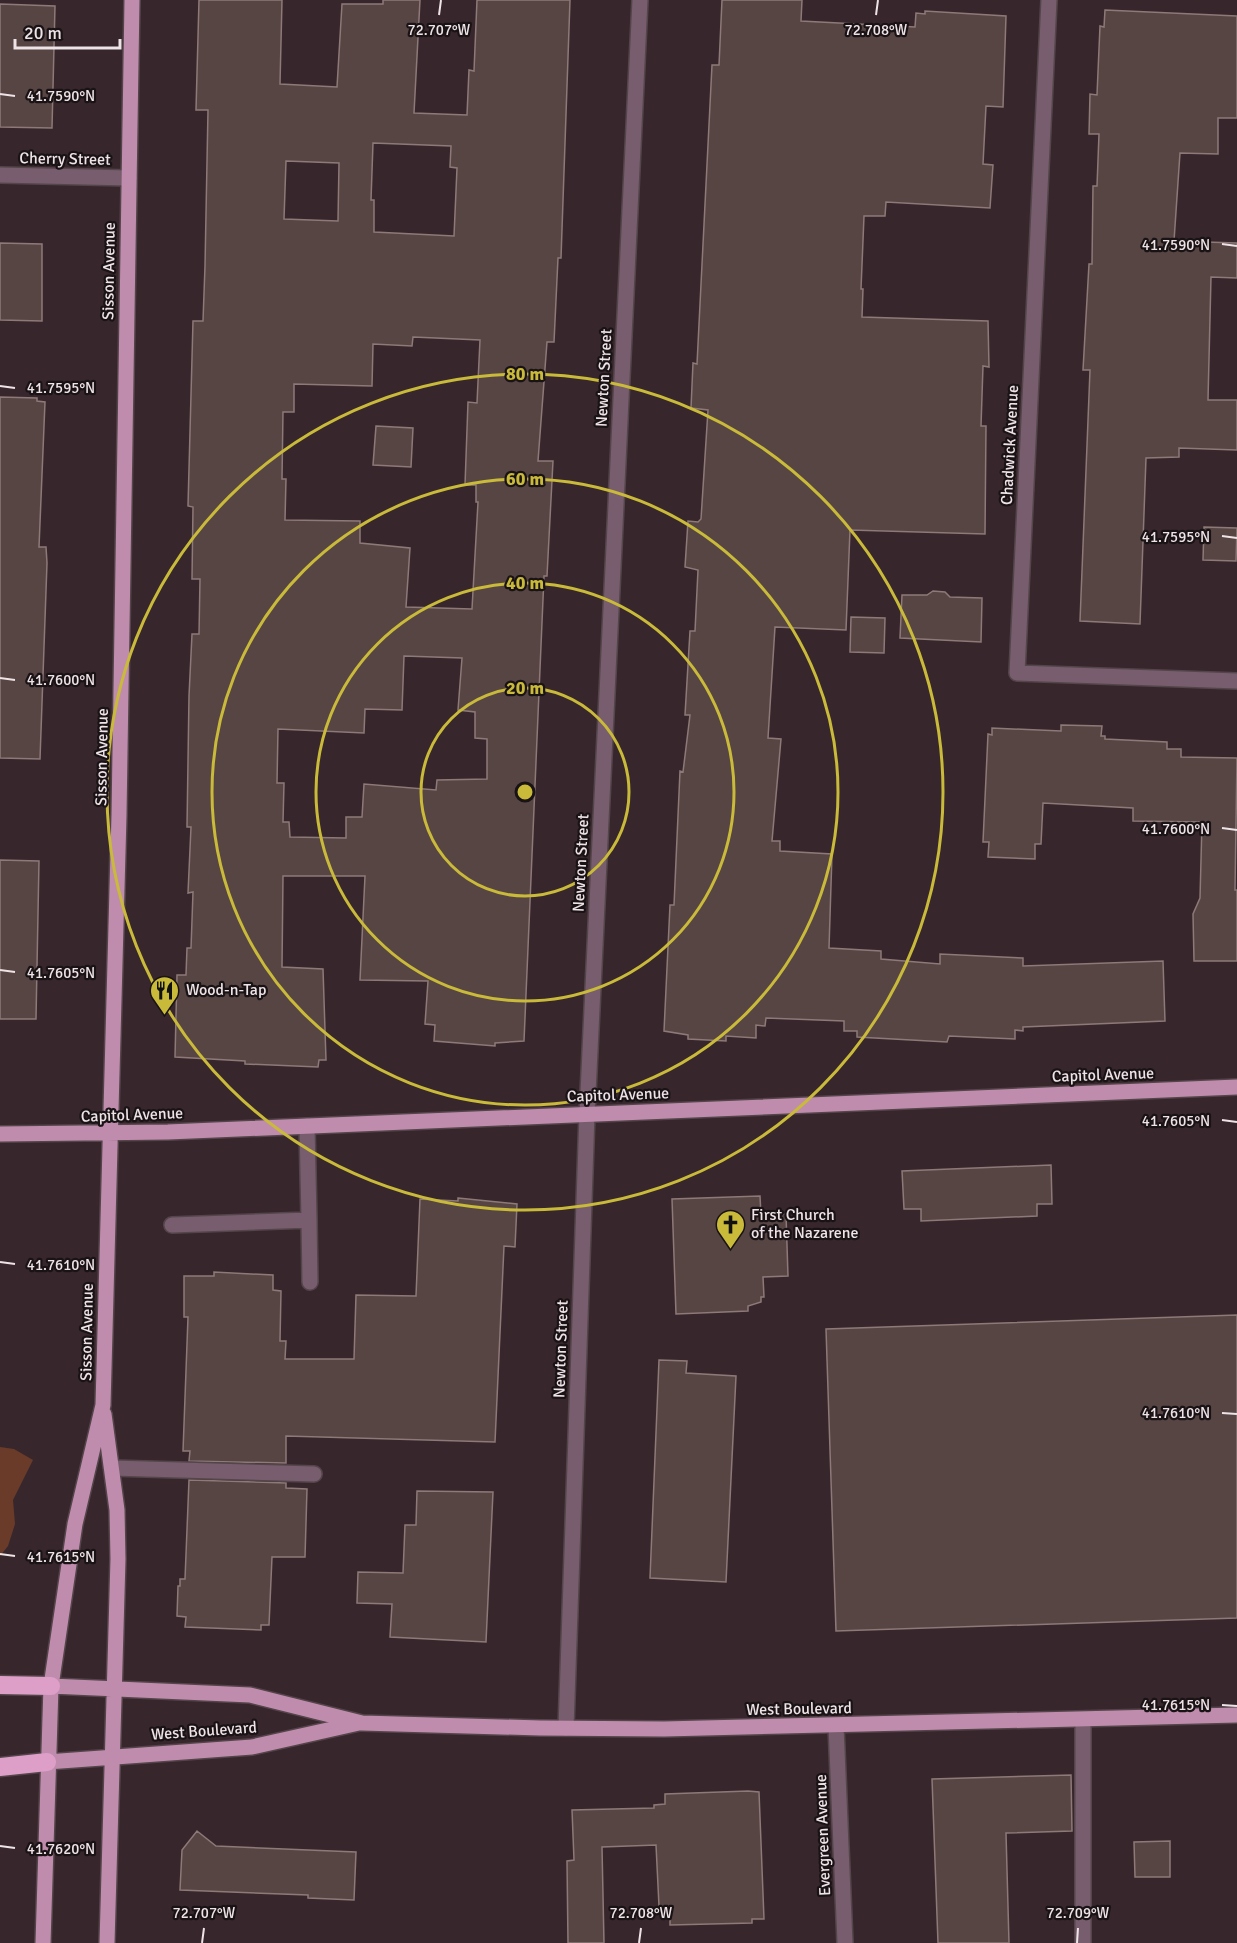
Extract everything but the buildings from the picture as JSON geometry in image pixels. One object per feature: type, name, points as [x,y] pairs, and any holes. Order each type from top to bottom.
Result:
[{"type":"highway","points":[[0,1684],[51,1686]]},
{"type":"highway","points":[[0,1767],[47,1762]]},
{"type":"main road","name":"Sisson Avenue","points":[[107,1943],[118,1558],[112,1468],[103,1405],[119,814],[132,0]]},
{"type":"main road","name":"Capitol Avenue","points":[[0,1134],[109,1133],[307,1126],[1237,1087]]},
{"type":"main road","name":"Sisson Avenue","points":[[43,1943],[51,1686],[75,1524],[103,1405]]},
{"type":"main road","name":"West Boulevard","points":[[51,1686],[250,1695],[362,1723],[566,1728],[664,1730],[1237,1715]]},
{"type":"main road","name":"West Boulevard","points":[[47,1762],[252,1747],[362,1723]]},
{"type":"street","name":"Newton Street","points":[[566,1728],[587,1114],[640,0]]},
{"type":"street","name":"Chadwick Avenue","points":[[1049,0],[1017,672],[1237,681]]},
{"type":"street","name":"Cherry Street","points":[[0,175],[129,178]]},
{"type":"street","points":[[307,1126],[310,1282]]},
{"type":"street","points":[[172,1225],[309,1220]]},
{"type":"street","points":[[112,1468],[314,1474]]},
{"type":"street","points":[[1083,1720],[1083,1943]]},
{"type":"street","name":"Evergreen Avenue","points":[[836,1726],[845,1943]]},
{"type":"shaded area","points":[[0,1447],[14,1449],[33,1460],[13,1500],[15,1524],[8,1546],[0,1556]]},
{"type":"place","name":"Wood-n-Tap","points":[[165,1016]]},
{"type":"place","name":"First Church of the Nazarene","points":[[730,1250]]}]
